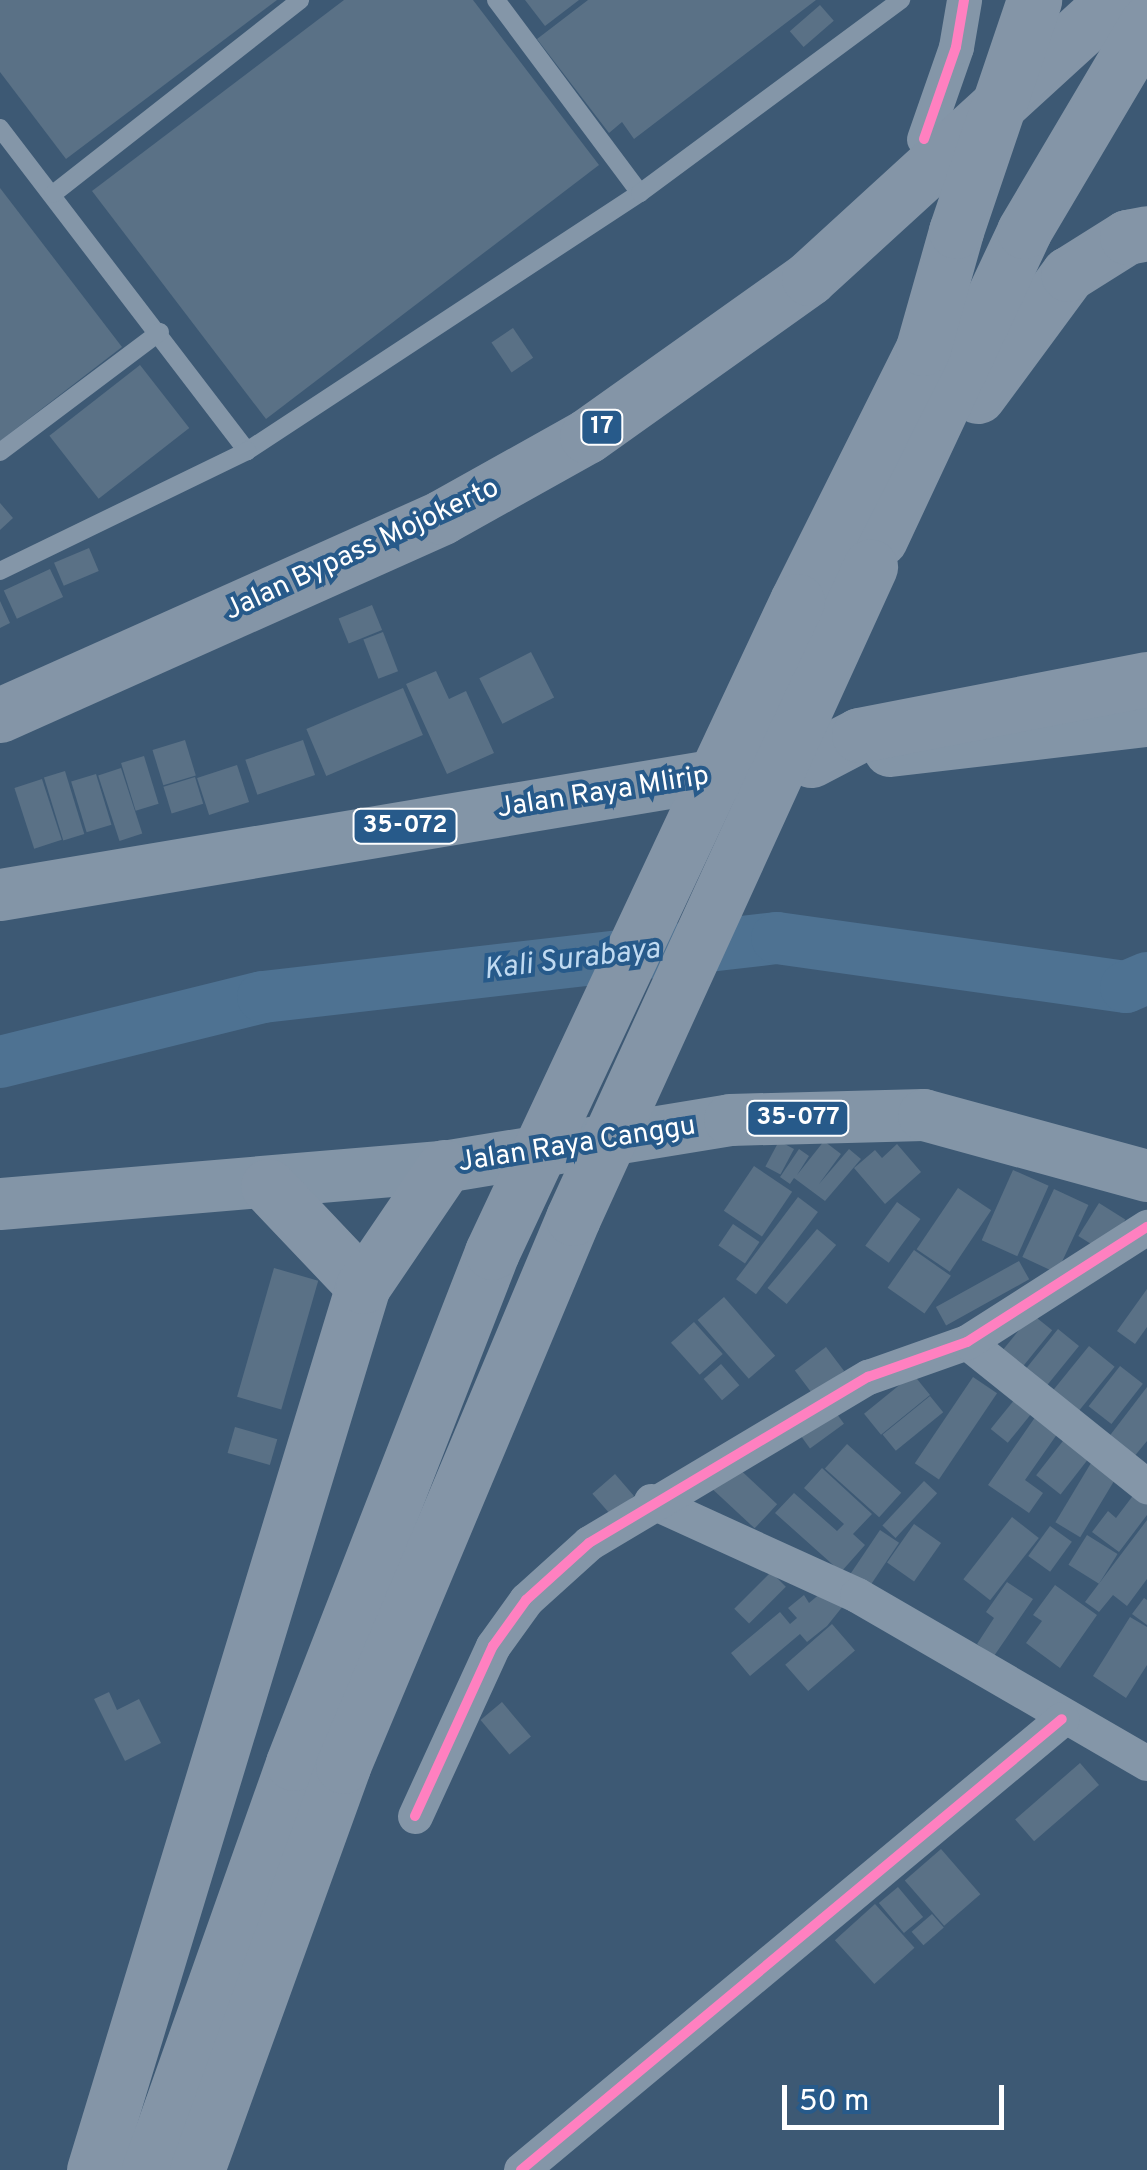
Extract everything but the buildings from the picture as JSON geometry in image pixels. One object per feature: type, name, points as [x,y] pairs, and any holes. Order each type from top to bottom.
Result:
[{"type":"highway","points":[[148,2170],[293,1764],[492,1252],[797,601],[922,348],[956,232],[1034,0]]},
{"type":"highway","name":"Jalan Bypass Mojokerto","points":[[0,684],[372,517],[602,388],[742,296],[1078,0]]},
{"type":"highway","name":"Jalan Bypass Mojokerto","points":[[0,715],[442,517],[587,436],[809,278],[1113,0]]},
{"type":"highway","points":[[196,2170],[343,1766],[574,1218],[1024,231],[1147,22]]},
{"type":"highway","points":[[875,553],[1020,332],[1068,274],[1127,238],[1147,233]]},
{"type":"highway","points":[[811,760],[858,735],[1147,679]]},
{"type":"highway","points":[[94,2170],[363,1286],[444,1167]]},
{"type":"highway","points":[[268,1186],[363,1286]]},
{"type":"main road","name":"Jalan Raya Mlirip","points":[[1090,729],[1147,708]]},
{"type":"main road","name":"Jalan Raya Mlirip","points":[[0,895],[811,760],[1147,721]]},
{"type":"main road","name":"Jalan Raya Canggu","points":[[0,1204],[268,1186],[444,1167],[730,1120],[924,1114],[1147,1176]]},
{"type":"street","points":[[924,139],[956,47],[964,0]]},
{"type":"street","points":[[414,1816],[493,1646],[526,1600],[589,1543],[651,1501],[868,1377],[967,1342],[1147,1228]]},
{"type":"street","points":[[967,1342],[1147,1486]]},
{"type":"street","points":[[651,1501],[857,1595],[1062,1719],[1147,1763]]},
{"type":"street","points":[[521,2170],[1062,1719]]},
{"type":"lane","points":[[52,194],[300,0]]},
{"type":"lane","points":[[496,0],[640,192]]},
{"type":"lane","points":[[0,571],[248,451],[640,192],[901,0]]},
{"type":"lane","points":[[0,128],[248,451]]},
{"type":"lane","points":[[0,452],[160,332]]},
{"type":"waterway","name":"Kali Surabaya","points":[[0,1062],[263,997],[777,938],[1126,987],[1147,978]]},
{"type":"cycle path","points":[[924,139],[956,47],[964,0]]},
{"type":"cycle path","points":[[415,1816],[493,1646],[526,1600],[589,1543],[868,1377],[967,1342],[1147,1227]]},
{"type":"cycle path","points":[[521,2170],[1062,1719]]}]
